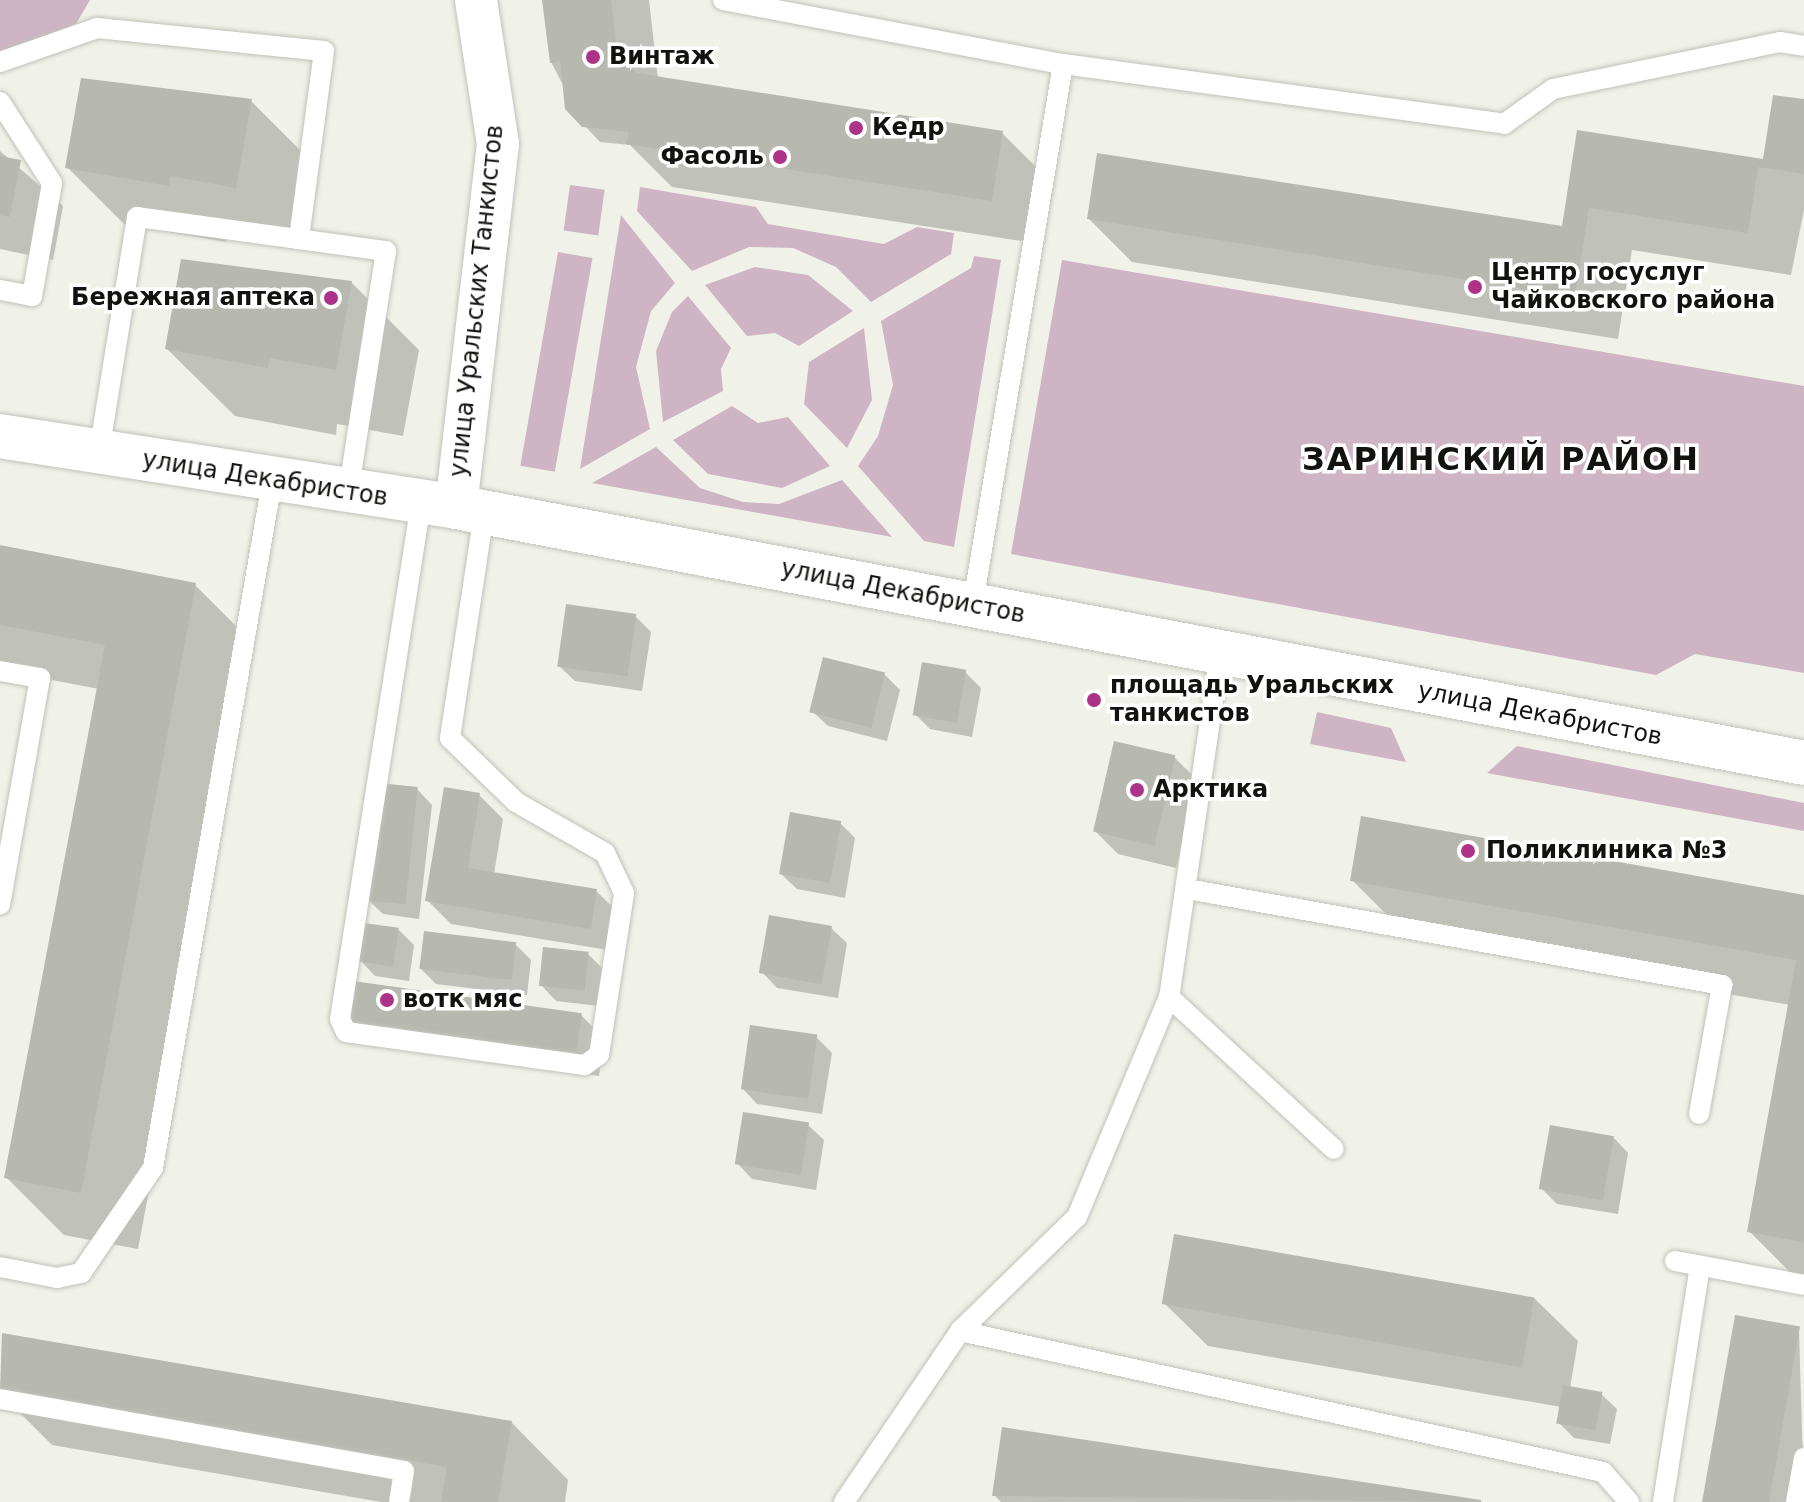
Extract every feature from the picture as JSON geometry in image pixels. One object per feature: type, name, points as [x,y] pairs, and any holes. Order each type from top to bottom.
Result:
[{"type":"street","name":"улица Уральских Танкистов","points":[[454,508],[498,144],[476,0]]},
{"type":"street","name":"улица Декабристов","points":[[0,436],[272,482],[454,508],[973,603],[1804,763]]},
{"type":"lane","points":[[724,0],[1063,64],[1504,124],[1553,89],[1780,42],[1804,46]]},
{"type":"lane","points":[[0,62],[97,28],[324,51],[299,239]]},
{"type":"lane","points":[[973,603],[1063,64]]},
{"type":"lane","points":[[0,102],[52,183],[32,296],[0,290]]},
{"type":"lane","points":[[99,452],[137,217],[386,251],[348,493]]},
{"type":"lane","points":[[0,1267],[57,1278],[81,1273],[153,1168],[272,482]]},
{"type":"lane","points":[[454,508],[450,738],[516,802],[605,853],[624,893],[599,1055],[585,1065],[346,1032],[340,1019],[454,508]]},
{"type":"lane","points":[[844,1502],[960,1331],[1077,1217],[1169,997],[1220,653]]},
{"type":"lane","points":[[0,671],[40,678],[0,904]]},
{"type":"lane","points":[[1187,889],[1722,985],[1699,1114]]},
{"type":"lane","points":[[1169,997],[1334,1149]]},
{"type":"lane","points":[[1675,1261],[1804,1285]]},
{"type":"lane","points":[[1663,1502],[1700,1266]]},
{"type":"lane","points":[[960,1331],[1603,1472],[1629,1502]]},
{"type":"lane","points":[[0,1399],[404,1471],[399,1502]]},
{"type":"lane","points":[[1796,1502],[1804,1458]]},
{"type":"shaded area","points":[[0,0],[90,0],[76,24],[0,53]]},
{"type":"shaded area","points":[[570,185],[605,190],[598,235],[564,231]]},
{"type":"shaded area","points":[[640,187],[756,207],[768,224],[884,244],[917,227],[954,233],[951,254],[871,302],[836,267],[793,248],[749,247],[692,271],[637,211]]},
{"type":"shaded area","points":[[621,215],[675,283],[651,311],[636,367],[650,429],[580,469]]},
{"type":"shaded area","points":[[558,252],[592,258],[555,472],[520,466]]},
{"type":"shaded area","points":[[974,256],[1001,260],[954,547],[924,541],[858,466],[878,436],[893,385],[881,321],[971,268]]},
{"type":"shaded area","points":[[1062,260],[1804,386],[1804,673],[1695,654],[1656,675],[1011,554]]},
{"type":"shaded area","points":[[755,267],[808,275],[853,311],[799,346],[775,333],[747,336],[705,285]]},
{"type":"shaded area","points":[[688,296],[731,348],[721,369],[723,391],[663,422],[656,351],[672,312]]},
{"type":"shaded area","points":[[864,328],[872,400],[847,448],[804,404],[809,362]]},
{"type":"shaded area","points":[[732,406],[758,423],[788,417],[830,466],[782,488],[708,474],[673,440]]},
{"type":"shaded area","points":[[656,447],[700,488],[743,502],[779,504],[842,480],[892,537],[592,483]]},
{"type":"shaded area","points":[[1317,712],[1391,728],[1406,762],[1310,744]]},
{"type":"shaded area","points":[[1517,746],[1804,803],[1804,831],[1487,773]]},
{"type":"building","points":[[542,0],[611,0],[618,55],[637,73],[1003,131],[992,201],[626,144],[629,132],[582,127],[565,109],[560,61],[550,63]]},
{"type":"building","points":[[81,78],[252,99],[236,188],[170,176],[169,186],[65,168]]},
{"type":"building","points":[[1773,95],[1804,99],[1804,174],[1758,167],[1748,233],[1589,208],[1575,297],[1087,219],[1097,153],[1562,226],[1577,130],[1763,159]]},
{"type":"building","points":[[0,156],[21,160],[10,217],[0,215]]},
{"type":"building","points":[[181,259],[352,281],[336,370],[270,358],[268,368],[165,349]]},
{"type":"building","points":[[0,545],[196,583],[81,1193],[4,1178],[105,645],[0,625]]},
{"type":"building","points":[[566,604],[636,614],[628,676],[557,666]]},
{"type":"building","points":[[823,657],[885,672],[871,728],[809,712]]},
{"type":"building","points":[[922,662],[966,670],[957,723],[913,715]]},
{"type":"building","points":[[1114,741],[1175,755],[1154,846],[1093,832]]},
{"type":"building","points":[[379,783],[418,787],[405,904],[367,900]]},
{"type":"building","points":[[444,787],[480,793],[468,868],[597,889],[591,929],[425,901]]},
{"type":"building","points":[[790,812],[841,821],[830,883],[779,874]]},
{"type":"building","points":[[1361,816],[1804,895],[1804,1242],[1747,1232],[1796,960],[1350,881]]},
{"type":"building","points":[[769,915],[832,926],[822,984],[759,973]]},
{"type":"building","points":[[364,923],[399,928],[393,966],[359,962]]},
{"type":"building","points":[[424,931],[516,942],[512,980],[419,969]]},
{"type":"building","points":[[543,947],[589,952],[585,991],[539,986]]},
{"type":"building","points":[[353,981],[582,1013],[576,1053],[347,1021]]},
{"type":"building","points":[[750,1025],[817,1034],[808,1099],[741,1089]]},
{"type":"building","points":[[743,1112],[809,1122],[801,1175],[735,1164]]},
{"type":"building","points":[[1550,1125],[1614,1136],[1603,1200],[1539,1189]]},
{"type":"building","points":[[1174,1234],[1534,1298],[1522,1367],[1162,1304]]},
{"type":"building","points":[[1735,1315],[1800,1326],[1769,1502],[1702,1502]]},
{"type":"building","points":[[2,1333],[512,1421],[498,1502],[441,1502],[447,1467],[0,1390]]},
{"type":"building","points":[[1563,1385],[1602,1392],[1596,1430],[1556,1423]]},
{"type":"building","points":[[1002,1427],[1481,1500],[1481,1502],[992,1496]]},
{"type":"place","name":"Винтаж","points":[[593,57]]},
{"type":"place","name":"Кедр","points":[[856,128]]},
{"type":"place","name":"Фасоль","points":[[780,157]]},
{"type":"place","name":"Центр госуслуг Чайковского района","points":[[1475,287]]},
{"type":"place","name":"Бережная аптека","points":[[331,298]]},
{"type":"place","name":"площадь Уральских танкистов","points":[[1094,700]]},
{"type":"place","name":"Арктика","points":[[1137,790]]},
{"type":"place","name":"Поликлиника №3","points":[[1468,851]]},
{"type":"place","name":"вотк мяс","points":[[387,1000]]},
{"type":"district","name":"ЗАРИНСКИЙ РАЙОН","points":[[1501,459]]}]
